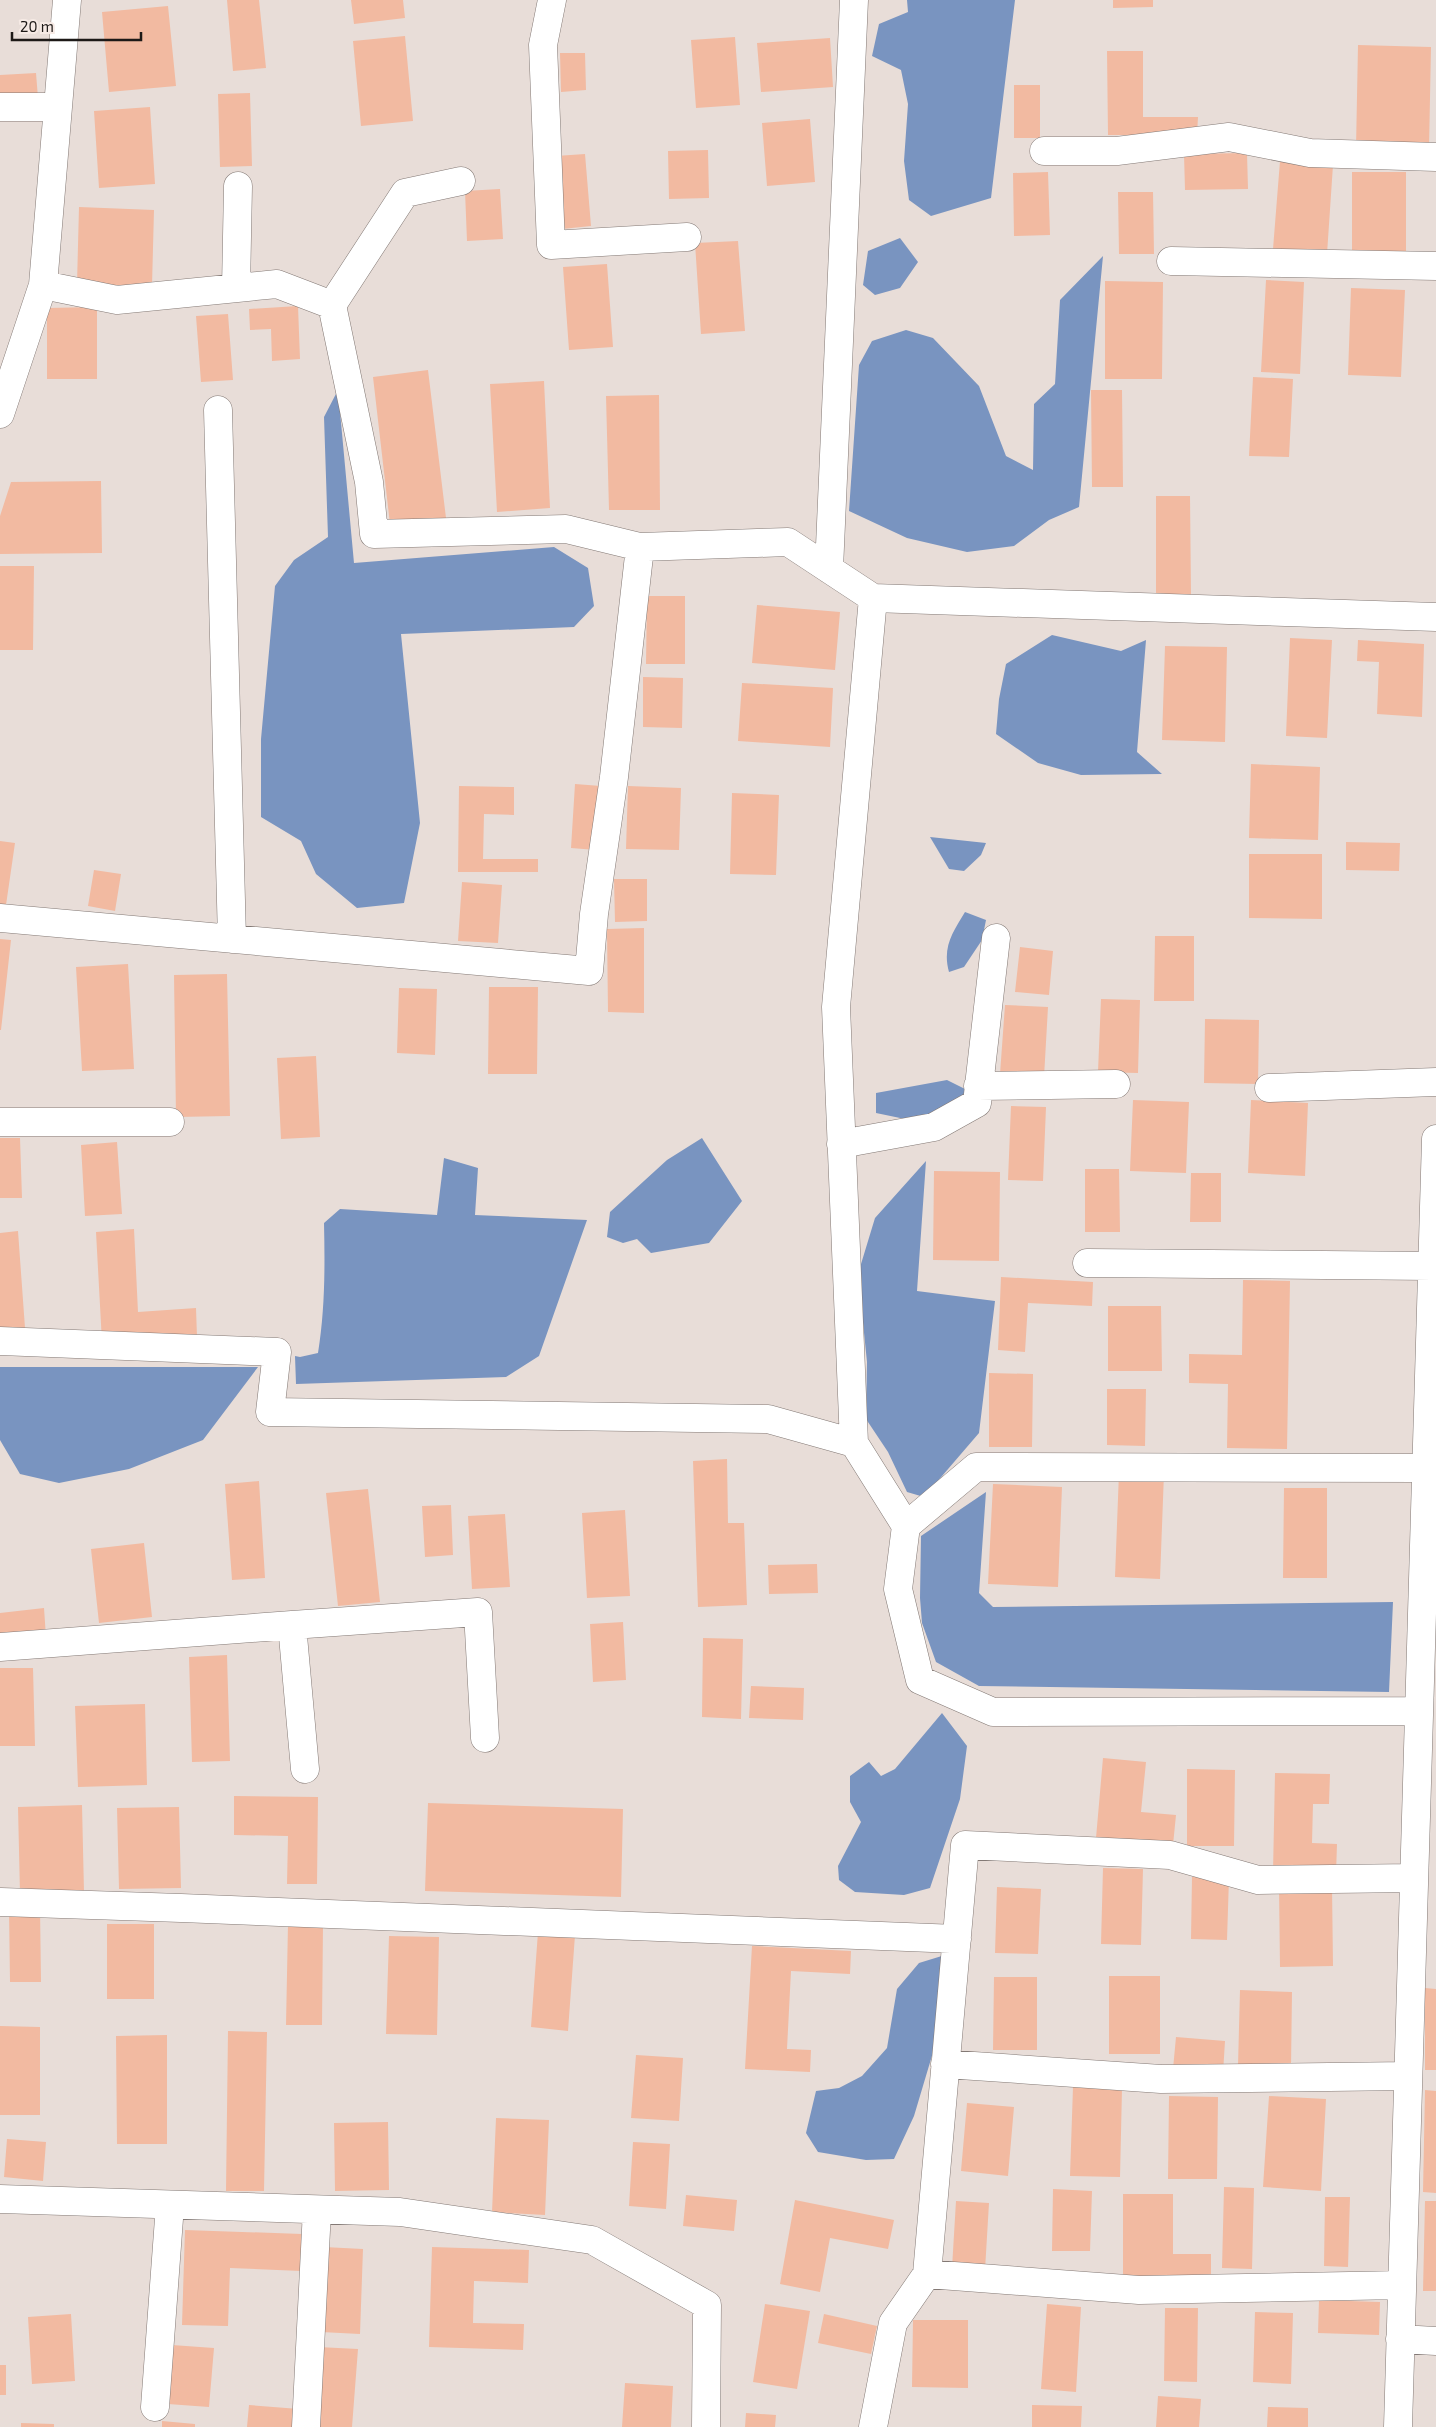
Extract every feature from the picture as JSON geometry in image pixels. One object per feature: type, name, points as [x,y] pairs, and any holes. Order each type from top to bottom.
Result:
[{"type":"street","points":[[0,414],[43,285],[67,0]]},
{"type":"street","points":[[552,0],[543,45],[551,245],[687,237]]},
{"type":"street","points":[[829,569],[854,0]]},
{"type":"street","points":[[0,107],[58,106]]},
{"type":"street","points":[[1044,151],[1117,151],[1229,137],[1310,154],[1436,157]]},
{"type":"street","points":[[461,181],[405,193],[332,305],[369,482],[374,534],[566,529],[640,547],[788,542],[873,598],[1436,617]]},
{"type":"street","points":[[236,288],[238,186]]},
{"type":"street","points":[[1171,261],[1436,266]]},
{"type":"street","points":[[43,285],[117,300],[277,284],[332,305]]},
{"type":"street","points":[[218,410],[232,939]]},
{"type":"street","points":[[0,918],[590,971],[594,914],[614,777],[640,547]]},
{"type":"street","points":[[873,598],[836,1007],[854,1443],[906,1526],[898,1589],[920,1680],[994,1712],[1419,1711]]},
{"type":"street","points":[[842,1144],[934,1127],[977,1103],[996,938]]},
{"type":"street","points":[[1268,1088],[1436,1082]]},
{"type":"street","points":[[978,1086],[1116,1084]]},
{"type":"street","points":[[0,1122],[170,1122]]},
{"type":"street","points":[[1398,2427],[1408,2076],[1421,1892],[1419,1711],[1430,1561],[1426,1468],[1436,1139]]},
{"type":"street","points":[[1087,1263],[1432,1266]]},
{"type":"street","points":[[0,1341],[277,1352],[270,1412],[768,1419],[854,1443]]},
{"type":"street","points":[[906,1526],[976,1467],[1426,1468]]},
{"type":"street","points":[[0,1647],[478,1612],[485,1738]]},
{"type":"street","points":[[292,1625],[305,1768]]},
{"type":"street","points":[[873,2427],[893,2323],[927,2274],[964,1845],[1170,1856],[1258,1880],[1421,1892]]},
{"type":"street","points":[[1,1902],[957,1939]]},
{"type":"street","points":[[945,2064],[1162,2080],[1408,2076]]},
{"type":"street","points":[[0,2199],[400,2212],[592,2240],[707,2305],[706,2427]]},
{"type":"street","points":[[155,2407],[170,2204]]},
{"type":"street","points":[[306,2427],[317,2210]]},
{"type":"street","points":[[927,2274],[1139,2290],[1402,2285]]},
{"type":"street","points":[[1400,2340],[1436,2341]]},
{"type":"water","points":[[907,0],[1015,0],[991,198],[931,216],[909,200],[904,161],[908,104],[901,70],[872,56],[879,24],[908,12]]},
{"type":"water","points":[[900,238],[918,262],[900,288],[875,295],[863,285],[868,251]]},
{"type":"water","points":[[1103,256],[1079,507],[1049,520],[1014,546],[967,552],[907,538],[849,511],[859,365],[872,341],[906,330],[933,338],[979,386],[1006,456],[1033,470],[1034,404],[1055,384],[1060,300]]},
{"type":"water","points":[[338,390],[354,563],[554,547],[588,568],[594,606],[574,627],[401,634],[420,823],[404,903],[357,908],[316,874],[301,841],[261,817],[261,739],[275,586],[294,560],[328,537],[324,417]]},
{"type":"water","points":[[1052,635],[1121,651],[1146,640],[1137,752],[1162,774],[1081,775],[1038,763],[996,734],[999,699],[1006,664]]},
{"type":"water","points":[[930,837],[986,843],[981,855],[964,871],[949,869]]},
{"type":"water","points":[[965,912],[986,920],[982,940],[964,967],[949,972],[947,963],[948,947],[953,933]]},
{"type":"water","points":[[947,1080],[965,1089],[962,1101],[934,1118],[905,1119],[876,1113],[876,1093]]},
{"type":"water","points":[[702,1138],[742,1201],[709,1243],[651,1253],[637,1239],[623,1243],[607,1237],[610,1212],[667,1160]]},
{"type":"water","points":[[444,1158],[478,1168],[475,1215],[587,1220],[539,1356],[506,1377],[296,1384],[295,1356],[300,1357],[318,1353],[324,1288],[324,1223],[340,1209],[437,1215]]},
{"type":"water","points":[[926,1161],[917,1291],[995,1301],[979,1433],[924,1497],[907,1492],[888,1452],[866,1419],[867,1362],[858,1274],[875,1218]]},
{"type":"water","points":[[0,1367],[258,1367],[203,1440],[129,1469],[59,1483],[20,1474],[0,1440]]},
{"type":"water","points":[[986,1492],[979,1593],[993,1607],[1393,1602],[1389,1692],[979,1686],[936,1662],[922,1623],[920,1598],[921,1536]]},
{"type":"water","points":[[942,1713],[967,1746],[960,1799],[930,1888],[904,1895],[855,1892],[839,1880],[838,1866],[861,1822],[850,1802],[850,1776],[869,1762],[881,1776],[895,1769]]},
{"type":"water","points":[[945,1955],[934,2049],[914,2116],[894,2159],[866,2160],[818,2152],[806,2133],[816,2091],[839,2088],[862,2076],[887,2048],[897,1989],[919,1963]]},
{"type":"building","points":[[227,0],[259,0],[266,68],[233,71]]},
{"type":"building","points":[[351,0],[403,0],[405,18],[354,24]]},
{"type":"building","points":[[1113,0],[1153,0],[1153,7],[1113,8]]},
{"type":"building","points":[[168,6],[176,86],[109,92],[102,12]]},
{"type":"building","points":[[405,36],[413,121],[361,126],[353,41]]},
{"type":"building","points":[[735,37],[740,105],[696,108],[691,40]]},
{"type":"building","points":[[830,38],[833,87],[761,92],[757,43]]},
{"type":"building","points":[[1358,45],[1431,47],[1429,149],[1356,148]]},
{"type":"building","points":[[1107,51],[1143,51],[1143,117],[1198,117],[1197,135],[1108,135]]},
{"type":"building","points":[[560,53],[585,53],[586,90],[561,92]]},
{"type":"building","points":[[36,73],[38,98],[0,100],[0,75]]},
{"type":"building","points":[[1014,85],[1040,85],[1040,138],[1014,138]]},
{"type":"building","points":[[250,93],[252,166],[220,167],[218,94]]},
{"type":"building","points":[[150,107],[155,184],[99,188],[94,111]]},
{"type":"building","points":[[810,119],[815,182],[767,186],[762,123]]},
{"type":"building","points":[[708,150],[709,198],[669,199],[668,151]]},
{"type":"building","points":[[1247,153],[1248,189],[1185,190],[1184,154]]},
{"type":"building","points":[[585,154],[591,226],[562,229],[556,156]]},
{"type":"building","points":[[1280,161],[1333,165],[1327,254],[1273,249]]},
{"type":"building","points":[[1048,172],[1050,235],[1014,236],[1013,173]]},
{"type":"building","points":[[1352,172],[1406,172],[1406,252],[1352,252]]},
{"type":"building","points":[[500,189],[503,239],[467,241],[465,191]]},
{"type":"building","points":[[1118,192],[1153,192],[1154,254],[1119,254]]},
{"type":"building","points":[[79,207],[154,210],[152,286],[77,284]]},
{"type":"building","points":[[738,241],[745,331],[701,334],[695,243]]},
{"type":"building","points":[[607,264],[613,347],[569,350],[563,267]]},
{"type":"building","points":[[1266,280],[1304,282],[1300,374],[1261,372]]},
{"type":"building","points":[[1105,281],[1163,282],[1162,379],[1105,379]]},
{"type":"building","points":[[1351,288],[1405,290],[1401,377],[1348,375]]},
{"type":"building","points":[[298,306],[300,359],[272,361],[271,329],[250,330],[249,309]]},
{"type":"building","points":[[97,307],[97,379],[47,379],[47,308]]},
{"type":"building","points":[[228,314],[233,380],[201,382],[196,316]]},
{"type":"building","points":[[428,370],[446,518],[390,524],[373,377]]},
{"type":"building","points":[[1253,377],[1293,379],[1289,457],[1249,456]]},
{"type":"building","points":[[544,381],[550,508],[497,512],[490,384]]},
{"type":"building","points":[[1091,390],[1122,390],[1123,487],[1092,487]]},
{"type":"building","points":[[659,395],[660,510],[609,510],[606,396]]},
{"type":"building","points":[[101,481],[102,553],[0,554],[0,516],[11,482]]},
{"type":"building","points":[[1156,496],[1190,496],[1191,595],[1156,595]]},
{"type":"building","points":[[0,566],[34,566],[33,650],[0,650]]},
{"type":"building","points":[[647,596],[685,596],[685,664],[646,664]]},
{"type":"building","points":[[757,605],[840,612],[835,670],[752,663]]},
{"type":"building","points":[[1290,638],[1332,640],[1327,738],[1286,736]]},
{"type":"building","points":[[1358,640],[1424,644],[1422,717],[1377,714],[1379,662],[1357,661]]},
{"type":"building","points":[[1165,646],[1227,647],[1225,742],[1162,740]]},
{"type":"building","points":[[643,677],[683,678],[682,728],[643,727]]},
{"type":"building","points":[[742,683],[833,688],[830,747],[738,741]]},
{"type":"building","points":[[1251,764],[1320,767],[1318,840],[1249,838]]},
{"type":"building","points":[[575,784],[601,786],[596,850],[571,848]]},
{"type":"building","points":[[459,786],[514,787],[514,815],[484,814],[483,859],[538,859],[538,872],[458,872]]},
{"type":"building","points":[[628,786],[681,788],[679,850],[626,849]]},
{"type":"building","points":[[732,793],[779,795],[776,875],[730,874]]},
{"type":"building","points":[[0,841],[15,843],[6,905],[0,904]]},
{"type":"building","points":[[1346,842],[1400,843],[1399,871],[1346,870]]},
{"type":"building","points":[[1249,854],[1322,854],[1322,919],[1249,918]]},
{"type":"building","points":[[94,870],[121,874],[115,911],[88,906]]},
{"type":"building","points":[[614,879],[647,879],[647,921],[615,922]]},
{"type":"building","points":[[462,882],[502,885],[498,943],[458,941]]},
{"type":"building","points":[[644,928],[644,1013],[608,1012],[607,929]]},
{"type":"building","points":[[1155,936],[1194,936],[1194,1001],[1154,1001]]},
{"type":"building","points":[[0,939],[11,940],[1,1030],[0,1030]]},
{"type":"building","points":[[1020,947],[1053,951],[1049,995],[1015,992]]},
{"type":"building","points":[[128,964],[134,1069],[82,1071],[76,967]]},
{"type":"building","points":[[227,974],[230,1116],[176,1117],[174,975]]},
{"type":"building","points":[[489,987],[538,987],[537,1074],[488,1074]]},
{"type":"building","points":[[399,988],[437,989],[435,1055],[397,1053]]},
{"type":"building","points":[[1101,999],[1140,1000],[1138,1073],[1098,1072]]},
{"type":"building","points":[[1005,1005],[1048,1007],[1044,1077],[1000,1074]]},
{"type":"building","points":[[1205,1019],[1259,1020],[1258,1084],[1204,1083]]},
{"type":"building","points":[[316,1056],[320,1137],[281,1139],[277,1058]]},
{"type":"building","points":[[1133,1100],[1189,1102],[1186,1173],[1130,1171]]},
{"type":"building","points":[[1251,1100],[1308,1103],[1305,1176],[1248,1173]]},
{"type":"building","points":[[1011,1106],[1046,1107],[1043,1181],[1008,1180]]},
{"type":"building","points":[[0,1138],[20,1138],[22,1198],[0,1198]]},
{"type":"building","points":[[117,1142],[122,1214],[85,1216],[81,1145]]},
{"type":"building","points":[[1085,1169],[1119,1169],[1120,1232],[1085,1232]]},
{"type":"building","points":[[934,1171],[1000,1172],[999,1261],[933,1260]]},
{"type":"building","points":[[1191,1173],[1221,1173],[1221,1222],[1190,1222]]},
{"type":"building","points":[[134,1229],[138,1312],[196,1308],[197,1337],[102,1342],[96,1232]]},
{"type":"building","points":[[18,1231],[25,1328],[0,1330],[0,1233]]},
{"type":"building","points":[[1001,1277],[1093,1282],[1092,1306],[1028,1303],[1025,1352],[998,1350]]},
{"type":"building","points":[[1243,1280],[1290,1281],[1287,1449],[1227,1448],[1228,1384],[1189,1383],[1189,1354],[1242,1355]]},
{"type":"building","points":[[1108,1306],[1161,1306],[1162,1371],[1108,1371]]},
{"type":"building","points":[[989,1373],[1033,1374],[1032,1447],[989,1447]]},
{"type":"building","points":[[1107,1389],[1146,1389],[1145,1446],[1107,1445]]},
{"type":"building","points":[[727,1459],[728,1523],[744,1523],[747,1605],[698,1607],[693,1461]]},
{"type":"building","points":[[1119,1472],[1164,1473],[1160,1579],[1115,1577]]},
{"type":"building","points":[[259,1481],[265,1578],[232,1580],[225,1484]]},
{"type":"building","points":[[993,1484],[1062,1487],[1058,1587],[988,1584]]},
{"type":"building","points":[[1284,1488],[1327,1488],[1327,1578],[1283,1578]]},
{"type":"building","points":[[368,1489],[380,1602],[338,1606],[326,1493]]},
{"type":"building","points":[[451,1505],[453,1555],[425,1557],[422,1506]]},
{"type":"building","points":[[625,1510],[630,1596],[587,1598],[582,1513]]},
{"type":"building","points":[[505,1514],[510,1587],[472,1589],[468,1516]]},
{"type":"building","points":[[144,1543],[152,1617],[99,1623],[91,1549]]},
{"type":"building","points":[[817,1564],[818,1593],[769,1594],[768,1565]]},
{"type":"building","points":[[44,1608],[46,1637],[0,1642],[0,1613]]},
{"type":"building","points":[[623,1622],[626,1680],[593,1682],[590,1624]]},
{"type":"building","points":[[703,1638],[743,1639],[741,1719],[702,1717]]},
{"type":"building","points":[[227,1655],[230,1761],[192,1762],[189,1657]]},
{"type":"building","points":[[0,1668],[33,1668],[35,1746],[0,1746]]},
{"type":"building","points":[[751,1686],[804,1688],[803,1720],[749,1718]]},
{"type":"building","points":[[145,1704],[147,1785],[78,1787],[75,1706]]},
{"type":"building","points":[[1103,1758],[1146,1762],[1141,1812],[1176,1815],[1173,1845],[1096,1838]]},
{"type":"building","points":[[1187,1769],[1235,1770],[1234,1846],[1187,1846]]},
{"type":"building","points":[[1275,1773],[1330,1774],[1329,1804],[1313,1804],[1312,1843],[1337,1844],[1336,1874],[1273,1873]]},
{"type":"building","points":[[234,1796],[318,1797],[317,1884],[287,1884],[288,1836],[234,1835]]},
{"type":"building","points":[[428,1803],[623,1809],[621,1897],[425,1891]]},
{"type":"building","points":[[82,1805],[84,1892],[20,1894],[18,1807]]},
{"type":"building","points":[[179,1807],[181,1888],[119,1889],[117,1808]]},
{"type":"building","points":[[1103,1868],[1143,1869],[1141,1945],[1101,1944]]},
{"type":"building","points":[[1192,1877],[1229,1878],[1227,1940],[1191,1939]]},
{"type":"building","points":[[1332,1886],[1333,1966],[1280,1967],[1279,1887]]},
{"type":"building","points":[[997,1887],[1041,1889],[1038,1954],[995,1953]]},
{"type":"building","points":[[40,1908],[41,1982],[10,1982],[9,1909]]},
{"type":"building","points":[[107,1924],[154,1924],[154,1999],[107,1999]]},
{"type":"building","points":[[288,1924],[323,1924],[322,2025],[286,2025]]},
{"type":"building","points":[[538,1932],[575,1935],[568,2031],[531,2027]]},
{"type":"building","points":[[389,1936],[439,1937],[437,2035],[386,2034]]},
{"type":"building","points":[[752,1946],[851,1951],[850,1974],[791,1971],[787,2049],[811,2050],[810,2072],[745,2069]]},
{"type":"building","points":[[1109,1976],[1160,1976],[1160,2054],[1109,2054]]},
{"type":"building","points":[[994,1977],[1037,1977],[1037,2050],[993,2050]]},
{"type":"building","points":[[1425,1988],[1436,1989],[1436,2070],[1425,2070]]},
{"type":"building","points":[[1240,1990],[1292,1992],[1291,2068],[1238,2066]]},
{"type":"building","points":[[0,2026],[40,2027],[40,2115],[0,2115]]},
{"type":"building","points":[[228,2031],[267,2032],[264,2191],[226,2191]]},
{"type":"building","points":[[167,2035],[167,2144],[117,2144],[116,2036]]},
{"type":"building","points":[[1176,2037],[1225,2041],[1223,2073],[1173,2069]]},
{"type":"building","points":[[636,2055],[683,2058],[679,2121],[631,2118]]},
{"type":"building","points":[[1073,2087],[1122,2089],[1120,2177],[1070,2176]]},
{"type":"building","points":[[1425,2090],[1436,2091],[1436,2193],[1423,2192]]},
{"type":"building","points":[[1169,2096],[1218,2097],[1217,2179],[1168,2179]]},
{"type":"building","points":[[1269,2096],[1326,2099],[1321,2191],[1263,2187]]},
{"type":"building","points":[[967,2103],[1014,2107],[1008,2176],[961,2171]]},
{"type":"building","points":[[496,2118],[549,2120],[545,2215],[492,2212]]},
{"type":"building","points":[[388,2122],[389,2190],[335,2191],[334,2123]]},
{"type":"building","points":[[7,2139],[46,2142],[43,2181],[4,2177]]},
{"type":"building","points":[[633,2142],[670,2144],[666,2209],[629,2206]]},
{"type":"building","points":[[1224,2187],[1254,2188],[1252,2269],[1222,2268]]},
{"type":"building","points":[[1053,2189],[1092,2191],[1090,2251],[1052,2251]]},
{"type":"building","points":[[1123,2194],[1173,2194],[1173,2254],[1211,2254],[1211,2279],[1123,2278]]},
{"type":"building","points":[[686,2195],[737,2200],[734,2231],[683,2226]]},
{"type":"building","points":[[1325,2197],[1350,2197],[1348,2267],[1324,2266]]},
{"type":"building","points":[[795,2200],[894,2220],[888,2249],[830,2238],[820,2292],[780,2284]]},
{"type":"building","points":[[956,2201],[989,2203],[985,2270],[952,2268]]},
{"type":"building","points":[[1425,2201],[1436,2201],[1436,2291],[1423,2291]]},
{"type":"building","points":[[185,2230],[302,2234],[301,2271],[230,2268],[228,2326],[182,2325]]},
{"type":"building","points":[[324,2247],[363,2249],[360,2334],[321,2332]]},
{"type":"building","points":[[432,2247],[529,2250],[528,2283],[474,2281],[473,2323],[524,2324],[523,2350],[429,2347]]},
{"type":"building","points":[[1319,2300],[1380,2302],[1379,2335],[1318,2333]]},
{"type":"building","points":[[765,2304],[810,2311],[797,2389],[753,2382]]},
{"type":"building","points":[[1047,2304],[1081,2307],[1076,2392],[1041,2389]]},
{"type":"building","points":[[1165,2308],[1198,2308],[1197,2382],[1164,2381]]},
{"type":"building","points":[[1255,2312],[1293,2313],[1291,2384],[1253,2382]]},
{"type":"building","points":[[71,2314],[75,2381],[32,2384],[28,2317]]},
{"type":"building","points":[[824,2314],[877,2326],[871,2354],[818,2343]]},
{"type":"building","points":[[913,2320],[968,2320],[968,2388],[912,2387]]},
{"type":"building","points":[[172,2345],[214,2348],[209,2407],[168,2404]]},
{"type":"building","points":[[318,2347],[358,2349],[352,2427],[312,2427]]},
{"type":"building","points":[[0,2365],[6,2365],[6,2395],[0,2395]]},
{"type":"building","points":[[625,2383],[673,2386],[671,2427],[622,2427]]},
{"type":"building","points":[[1158,2396],[1201,2399],[1199,2427],[1156,2427]]},
{"type":"building","points":[[249,2405],[299,2409],[297,2427],[247,2427]]},
{"type":"building","points":[[1032,2405],[1082,2406],[1081,2427],[1032,2427]]},
{"type":"building","points":[[1268,2407],[1308,2408],[1308,2427],[1267,2427]]},
{"type":"building","points":[[746,2413],[776,2415],[775,2427],[745,2427]]},
{"type":"building","points":[[162,2421],[195,2424],[195,2427],[162,2427]]},
{"type":"building","points":[[21,2423],[54,2424],[54,2427],[21,2427]]}]
